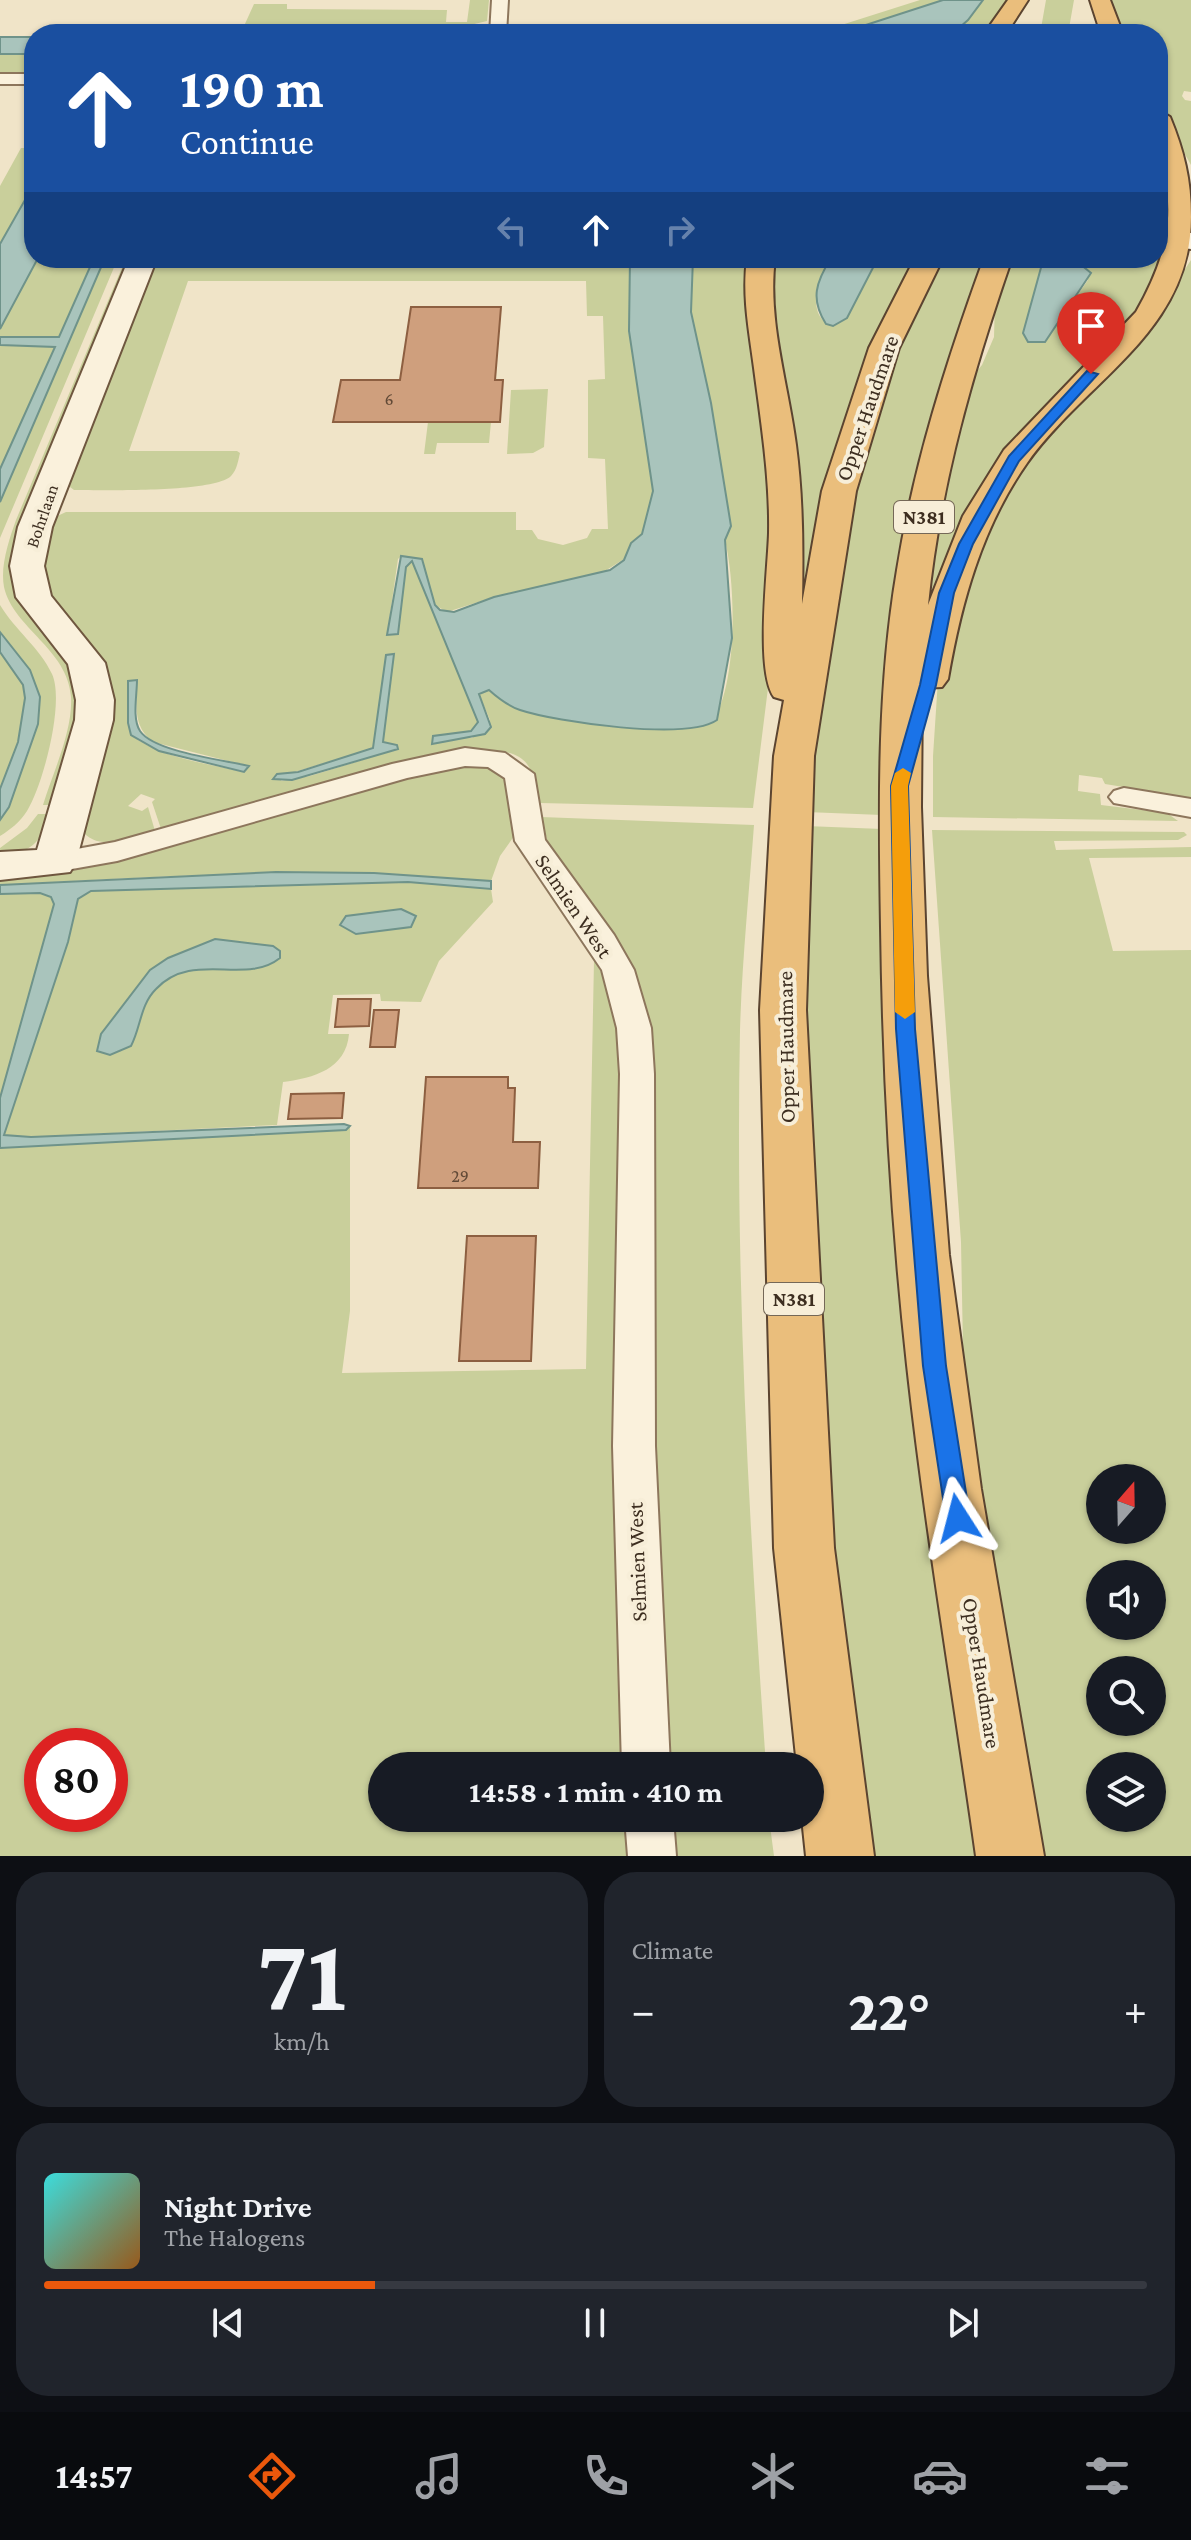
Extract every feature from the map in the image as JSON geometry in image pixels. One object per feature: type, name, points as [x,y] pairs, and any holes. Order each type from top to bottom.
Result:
[{"type":"highway","points":[[1002,24],[1018,0]]},
{"type":"highway","points":[[1100,0],[1108,24]]},
{"type":"highway","name":"N381","points":[[899,786],[928,685],[946,593],[994,490],[1035,433],[1148,316],[1162,296],[1178,243],[1184,172],[1168,138]]},
{"type":"highway","name":"N381","points":[[760,268],[757,289],[764,358],[780,446],[786,530],[783,642],[794,756]]},
{"type":"highway","name":"Opper Haudmare","points":[[840,1856],[804,1548],[783,1010],[794,756],[839,491],[884,348],[924,268]]},
{"type":"highway","name":"Opper Haudmare","points":[[994,268],[960,362],[920,536],[906,646],[899,786],[905,1029],[935,1366],[1010,1856]]},
{"type":"main road","name":"Bohrlaan","points":[[55,862],[94,720],[95,700],[86,663],[34,597],[27,566],[29,550],[35,527],[139,268]]},
{"type":"main road","name":"Selmien West","points":[[0,866],[55,862]]},
{"type":"street","points":[[499,24],[500,0]]},
{"type":"street","points":[[0,79],[24,79]]},
{"type":"street","name":"Selmien West","points":[[55,862],[117,851],[402,770],[465,757],[495,759],[519,774],[530,841],[603,943],[618,970],[634,1028],[637,1074],[634,1446],[645,1752]]},
{"type":"street","points":[[1124,797],[1191,808]]},
{"type":"street","points":[[650,1832],[652,1856]]},
{"type":"green space","points":[[470,0],[489,0],[487,21],[474,24],[245,24],[254,4],[287,4],[287,9],[447,10],[446,22],[467,22]]},
{"type":"green space","points":[[920,0],[943,0],[869,24],[844,24]]},
{"type":"green space","points":[[983,0],[1013,0],[997,24],[963,24]]},
{"type":"green space","points":[[1046,0],[1074,0],[1070,24],[1042,24]]},
{"type":"green space","points":[[1104,0],[1191,0],[1191,92],[1184,91],[1182,96],[1191,101],[1191,165],[1168,124],[1168,24],[1113,24]]},
{"type":"green space","points":[[0,54],[24,54],[24,75],[0,75]]},
{"type":"green space","points":[[21,148],[24,148],[24,202],[0,244],[0,186]]},
{"type":"green space","points":[[1191,260],[1191,798],[1105,784],[1102,778],[1079,775],[1078,791],[1100,794],[1101,805],[1167,813],[1178,821],[933,817],[933,756],[940,649],[1009,480],[1169,294]]},
{"type":"green space","points":[[33,268],[90,268],[59,338],[0,337],[0,329]]},
{"type":"green space","points":[[101,268],[114,268],[0,538],[0,502]]},
{"type":"green space","points":[[122,268],[130,268],[25,522],[82,702],[54,805],[43,805],[66,737],[71,697],[61,665],[18,615],[4,587],[4,562],[16,520]]},
{"type":"green space","points":[[151,268],[630,268],[629,331],[653,491],[642,534],[631,543],[624,559],[597,576],[494,597],[447,612],[435,605],[422,559],[401,556],[398,559],[387,635],[398,633],[406,567],[412,561],[478,722],[471,731],[433,736],[472,738],[490,720],[479,694],[489,690],[521,710],[611,727],[697,727],[711,724],[720,707],[730,661],[733,608],[725,540],[731,526],[711,403],[691,312],[693,268],[756,268],[775,477],[770,672],[753,808],[540,803],[533,801],[531,773],[525,762],[510,753],[481,750],[464,751],[162,832],[152,802],[155,799],[141,794],[128,806],[142,811],[148,807],[155,831],[126,840],[106,842],[88,837],[81,829],[102,735],[42,573],[53,518],[66,512],[516,512],[516,530],[532,530],[538,539],[563,545],[587,538],[592,529],[608,529],[605,459],[588,458],[588,380],[605,379],[603,316],[587,316],[586,281],[188,281],[129,451],[237,451],[240,453],[235,471],[221,481],[181,488],[74,490],[66,484]],"holes":[[[394,654],[383,743],[393,744],[398,749],[310,776],[281,781],[284,775],[376,745]],[[137,681],[137,707],[142,729],[153,742],[248,766],[243,772],[185,759],[143,743],[131,735]]]},
{"type":"green space","points":[[769,268],[826,268],[816,305],[818,314],[833,326],[847,318],[873,268],[908,268],[870,348],[849,405],[827,490],[797,633]]},
{"type":"green space","points":[[935,268],[984,268],[931,415],[906,535],[882,815],[806,812],[854,492],[898,350]]},
{"type":"green space","points":[[1007,268],[1051,268],[1032,300],[1023,333],[1045,341],[1088,280],[1082,268],[1163,268],[1155,294],[1066,390],[923,620],[934,538],[966,384],[982,365],[994,337],[995,300]]},
{"type":"green space","points":[[0,345],[55,346],[0,469]]},
{"type":"green space","points":[[548,389],[544,447],[533,453],[507,454],[511,390]]},
{"type":"green space","points":[[428,422],[491,422],[489,443],[437,443],[435,454],[424,454]]},
{"type":"green space","points":[[0,605],[47,665],[55,687],[56,704],[45,764],[33,799],[21,819],[0,836],[0,820],[9,807],[38,724],[40,697],[30,670],[0,632]]},
{"type":"green space","points":[[0,652],[22,684],[26,709],[20,737],[0,789]]},
{"type":"green space","points":[[472,763],[504,771],[517,832],[500,856],[491,881],[307,873],[0,885],[0,878],[70,870],[159,850],[159,847],[364,786]]},
{"type":"green space","points":[[38,814],[51,814],[38,840],[20,853],[0,860],[0,848],[27,828]]},
{"type":"green space","points":[[541,817],[754,825],[740,1030],[740,1214],[749,1490],[765,1752],[660,1752],[645,1090],[569,878],[548,843]]},
{"type":"green space","points":[[806,826],[882,829],[905,1336],[929,1546],[976,1856],[867,1856],[845,1713],[801,1068]]},
{"type":"green space","points":[[932,830],[1184,832],[1187,835],[1178,840],[1054,841],[1056,850],[1191,847],[1191,857],[1089,858],[1113,951],[1191,950],[1191,1856],[1037,1856],[964,1401],[961,1242]]},
{"type":"green space","points":[[408,882],[491,889],[493,902],[439,961],[421,1002],[381,1001],[380,994],[333,995],[328,1034],[349,1034],[347,1046],[335,1064],[326,1070],[283,1082],[277,1125],[31,1137],[4,1135],[68,942],[78,899],[91,891]]},
{"type":"green space","points":[[40,893],[51,897],[54,904],[0,1098],[0,894]]},
{"type":"green space","points":[[594,960],[616,998],[623,1069],[631,1752],[368,1752],[368,1832],[635,1832],[636,1856],[0,1856],[0,1148],[346,1130],[350,1126],[350,1311],[342,1373],[586,1369]]},
{"type":"green space","points":[[665,1832],[771,1832],[774,1856],[666,1856]]},
{"type":"water","points":[[943,0],[983,0],[963,24],[869,24]]},
{"type":"water","points":[[0,37],[24,37],[24,54],[0,54]]},
{"type":"water","points":[[24,202],[24,268],[33,268],[0,329],[0,244]]},
{"type":"water","points":[[90,268],[101,268],[0,502],[0,469],[55,347],[0,345],[0,337],[59,337]]},
{"type":"water","points":[[630,268],[693,268],[691,312],[711,403],[731,526],[725,540],[732,638],[717,720],[679,729],[590,724],[520,710],[503,702],[489,690],[479,694],[491,727],[485,734],[432,744],[433,736],[471,731],[478,722],[412,561],[406,567],[398,634],[387,635],[401,556],[422,559],[435,605],[440,610],[454,612],[494,597],[610,570],[624,560],[631,543],[642,534],[653,491],[629,331]]},
{"type":"water","points":[[826,268],[873,268],[847,318],[833,326],[826,324],[818,307],[817,291]]},
{"type":"water","points":[[1041,268],[1085,268],[1091,273],[1045,342],[1028,342],[1023,333]]},
{"type":"water","points":[[0,632],[30,670],[40,697],[38,724],[9,807],[0,820],[0,789],[18,742],[25,698],[23,685],[0,652]]},
{"type":"water","points":[[394,654],[383,742],[397,745],[398,749],[292,780],[273,779],[277,774],[298,772],[373,748],[386,655]]},
{"type":"water","points":[[137,680],[136,720],[140,731],[148,738],[174,750],[249,766],[244,772],[159,751],[131,735],[128,681]]},
{"type":"water","points":[[276,872],[374,873],[491,881],[491,889],[408,882],[91,891],[78,899],[68,942],[4,1135],[31,1137],[344,1124],[350,1126],[346,1130],[0,1148],[0,1098],[54,904],[51,897],[40,893],[0,894],[0,885]]},
{"type":"water","points":[[401,909],[416,916],[411,927],[356,934],[340,925],[346,916]]},
{"type":"water","points":[[215,939],[273,946],[280,951],[280,958],[266,966],[251,969],[202,969],[171,978],[151,995],[131,1046],[110,1055],[97,1051],[101,1034],[150,970],[168,958]]},
{"type":"building","points":[[411,307],[501,307],[495,380],[503,380],[500,422],[333,422],[341,380],[400,380]]},
{"type":"building","points":[[338,999],[371,999],[369,1026],[335,1027]]},
{"type":"building","points":[[374,1010],[399,1010],[395,1047],[370,1047]]},
{"type":"building","points":[[426,1077],[508,1077],[508,1088],[515,1088],[513,1142],[540,1142],[538,1188],[418,1188]]},
{"type":"building","points":[[344,1093],[342,1118],[288,1119],[291,1094]]},
{"type":"building","points":[[467,1236],[536,1236],[531,1361],[459,1361]]},
{"type":"slow traffic","points":[[903,773],[899,786],[905,1012]]},
{"type":"route","points":[[958,1518],[935,1366],[905,1029],[899,786],[928,685],[946,593],[966,544],[1014,459],[1091,374]]}]
